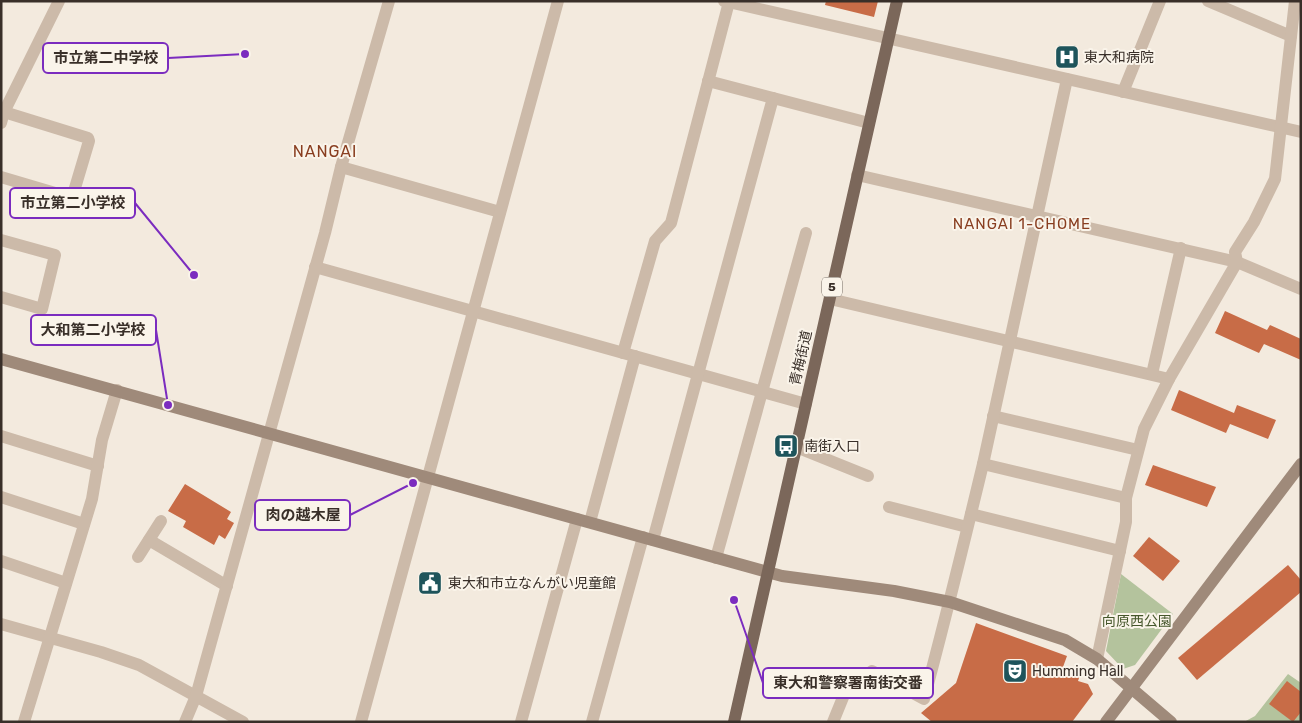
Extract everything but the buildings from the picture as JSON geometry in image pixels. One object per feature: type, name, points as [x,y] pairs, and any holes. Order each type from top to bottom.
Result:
[{"type":"main road","name":"青梅街道","points":[[734,722],[897,1]]},
{"type":"street","points":[[1,177],[72,198],[90,141],[88,138],[3,118],[59,1]]},
{"type":"street","points":[[185,722],[196,696],[270,433],[341,167],[389,1]]},
{"type":"street","points":[[361,722],[558,1]]},
{"type":"street","points":[[1123,92],[1160,1]]},
{"type":"street","points":[[1208,1],[1291,36]]},
{"type":"street","points":[[1097,659],[1126,522],[1126,498],[1144,430],[1169,379],[1237,262],[1236,252],[1254,222],[1275,178],[1295,1]]},
{"type":"street","points":[[590,522],[655,241],[671,223],[727,2],[1301,132]]},
{"type":"street","points":[[833,722],[846,690],[872,671],[924,699],[950,602],[983,464],[1067,79]]},
{"type":"street","points":[[708,81],[869,123]]},
{"type":"street","points":[[592,722],[698,374],[773,98]]},
{"type":"street","points":[[341,167],[500,212]]},
{"type":"street","points":[[857,176],[1237,262],[1301,289]]},
{"type":"street","points":[[716,558],[806,233]]},
{"type":"street","points":[[1,240],[55,255],[42,309],[1,297]]},
{"type":"street","points":[[1152,374],[1181,248]]},
{"type":"street","points":[[315,267],[806,404]]},
{"type":"street","points":[[830,299],[1169,379]]},
{"type":"street","points":[[1,358],[782,576],[894,590],[950,602],[1065,640],[1097,659],[1171,722]]},
{"type":"street","points":[[24,722],[92,499],[102,440],[117,390]]},
{"type":"street","points":[[993,416],[1138,450]]},
{"type":"street","points":[[1,436],[98,466]]},
{"type":"street","points":[[796,447],[868,476]]},
{"type":"street","points":[[983,464],[1126,498]]},
{"type":"street","points":[[1106,722],[1301,464]]},
{"type":"street","points":[[1,497],[84,524]]},
{"type":"street","points":[[889,506],[967,527]]},
{"type":"street","points":[[971,514],[1120,551]]},
{"type":"street","points":[[521,722],[576,518]]},
{"type":"street","points":[[138,557],[161,521]]},
{"type":"street","points":[[149,540],[227,586]]},
{"type":"street","points":[[1,561],[66,583]]},
{"type":"street","points":[[1,624],[101,652],[139,665],[243,722]]},
{"type":"green space","name":"向原西公園","points":[[1121,574],[1173,614],[1135,665],[1123,669],[1106,651]]},
{"type":"green space","points":[[1288,674],[1301,683],[1301,722],[1244,722],[1255,716]]},
{"type":"place","name":"市立第二中学校","points":[[245,54]]},
{"type":"place","name":"東大和病院","points":[[1067,57]]},
{"type":"place","name":"市立第二小学校","points":[[194,275]]},
{"type":"place","name":"大和第二小学校","points":[[168,405]]},
{"type":"place","name":"南街入口","points":[[786,446]]},
{"type":"place","name":"肉の越木屋","points":[[413,483]]},
{"type":"place","name":"東大和市立なんがい児童館","points":[[430,583]]},
{"type":"place","name":"東大和警察署南街交番","points":[[734,600]]},
{"type":"place","name":"Humming Hall","points":[[1015,671]]},
{"type":"district","name":"NANGAI","points":[[325,151]]},
{"type":"district","name":"NANGAI 1-CHOME","points":[[1022,224]]}]
